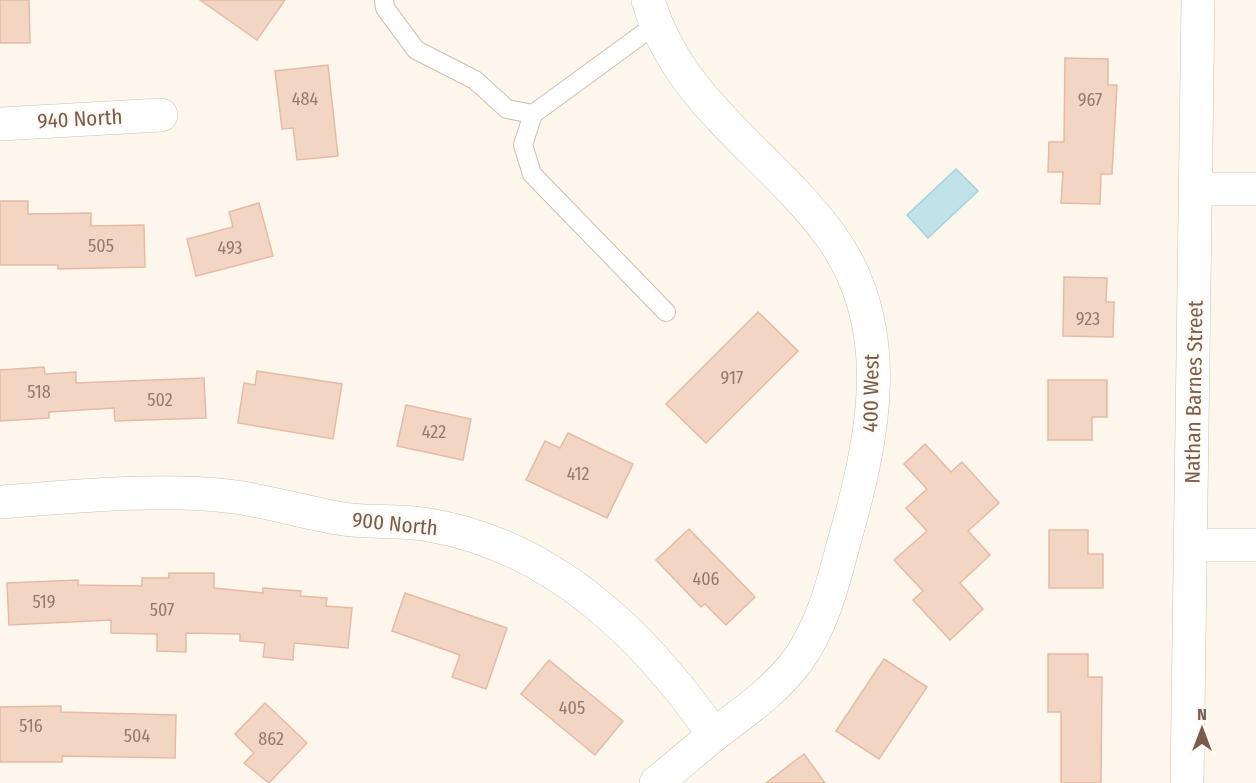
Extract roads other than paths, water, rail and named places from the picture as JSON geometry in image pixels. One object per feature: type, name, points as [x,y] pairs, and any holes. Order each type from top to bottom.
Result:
[{"type":"street","name":"Nathan Barnes Street","points":[[1187,783],[1198,0]]},
{"type":"street","name":"400 West","points":[[652,12],[666,46],[702,99],[798,197],[830,234],[853,269],[869,324],[873,358],[872,434],[828,598],[813,637],[780,680],[656,783]]},
{"type":"street","name":"940 North","points":[[0,123],[160,115]]},
{"type":"street","points":[[1196,189],[1256,189]]},
{"type":"street","name":"900 North","points":[[0,502],[172,494],[228,496],[345,519],[428,525],[459,532],[536,562],[571,583],[605,610],[654,658],[687,696],[714,735]]},
{"type":"street","points":[[1192,544],[1256,545]]},
{"type":"lane","points":[[384,0],[385,8],[416,50],[475,80],[507,110],[533,114]]},
{"type":"lane","points":[[652,12],[533,114],[523,145],[532,174],[666,312]]},
{"type":"water","points":[[956,169],[978,191],[928,238],[907,215]]}]
